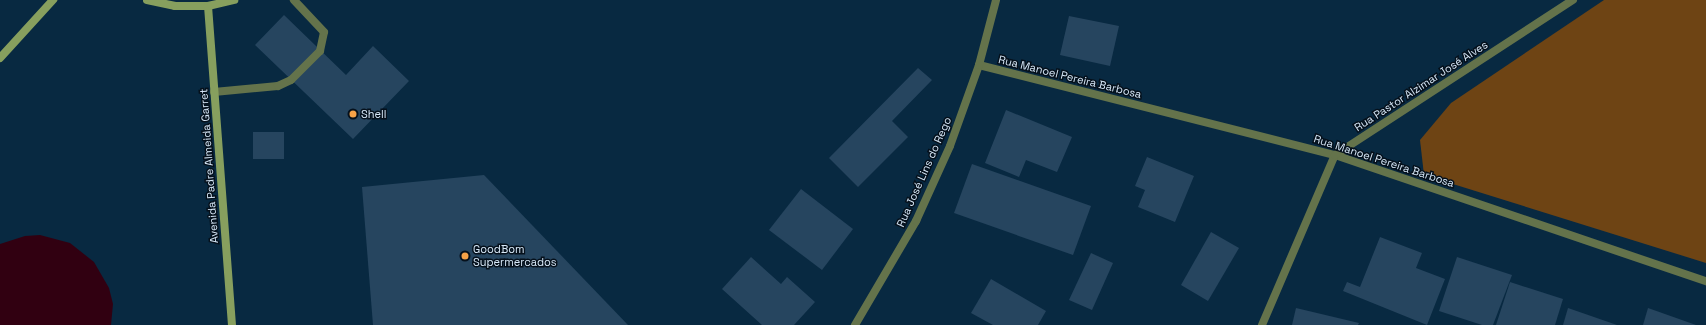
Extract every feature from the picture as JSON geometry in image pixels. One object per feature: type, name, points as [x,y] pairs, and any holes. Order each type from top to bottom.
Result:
[{"type":"main road","points":[[0,58],[53,0]]},
{"type":"main road","points":[[147,0],[175,6],[208,6],[234,0]]},
{"type":"main road","name":"Avenida Padre Almeida Garret","points":[[208,6],[232,325]]},
{"type":"street","points":[[214,92],[278,86],[292,80],[320,51],[324,32],[294,0]]},
{"type":"street","name":"Rua José Lins do Rego","points":[[855,325],[916,221],[950,146],[979,65],[996,0]]},
{"type":"street","name":"Rua Pastor Alzimar José Alves","points":[[1334,155],[1573,0]]},
{"type":"street","name":"Rua Manoel Pereira Barbosa","points":[[979,65],[1334,155],[1706,281]]},
{"type":"street","points":[[1262,325],[1334,155]]},
{"type":"shaded area","points":[[1604,0],[1706,0],[1706,263],[1424,175],[1420,140],[1451,103]]},
{"type":"shaded area","points":[[40,235],[70,243],[94,262],[109,288],[113,304],[111,325],[0,325],[0,244],[25,236]]},
{"type":"building","points":[[284,15],[346,75],[373,46],[409,81],[353,139],[255,45]]},
{"type":"building","points":[[1069,16],[1119,26],[1110,66],[1060,55]]},
{"type":"building","points":[[918,68],[932,80],[892,121],[908,137],[858,187],[829,158]]},
{"type":"building","points":[[1006,110],[1072,137],[1057,172],[1026,160],[1019,177],[985,163]]},
{"type":"building","points":[[253,132],[284,132],[284,159],[253,159]]},
{"type":"building","points":[[1147,157],[1194,176],[1175,222],[1138,207],[1145,190],[1135,186]]},
{"type":"building","points":[[972,164],[1091,206],[1073,255],[954,213]]},
{"type":"building","name":"GoodBom Supermercados","points":[[484,175],[628,325],[373,325],[362,187]]},
{"type":"building","points":[[801,189],[853,229],[822,270],[769,230]]},
{"type":"building","points":[[1211,232],[1239,248],[1208,301],[1181,285]]},
{"type":"building","points":[[1380,237],[1422,253],[1416,268],[1445,279],[1427,325],[1343,291],[1347,282],[1360,287]]},
{"type":"building","points":[[1091,253],[1113,263],[1092,310],[1069,300]]},
{"type":"building","points":[[751,257],[781,284],[787,277],[815,302],[794,325],[762,325],[722,289]]},
{"type":"building","points":[[1457,257],[1512,275],[1493,325],[1482,325],[1439,311]]},
{"type":"building","points":[[991,279],[1046,311],[1038,325],[993,325],[971,313]]},
{"type":"building","points":[[1510,282],[1563,299],[1555,325],[1496,325]]},
{"type":"building","points":[[1296,308],[1359,323],[1358,325],[1292,325]]},
{"type":"building","points":[[1568,308],[1617,325],[1563,325]]},
{"type":"building","points":[[1648,308],[1696,325],[1643,325]]},
{"type":"place","name":"Shell","points":[[353,114]]},
{"type":"place","name":"GoodBom Supermercados","points":[[465,256]]}]
